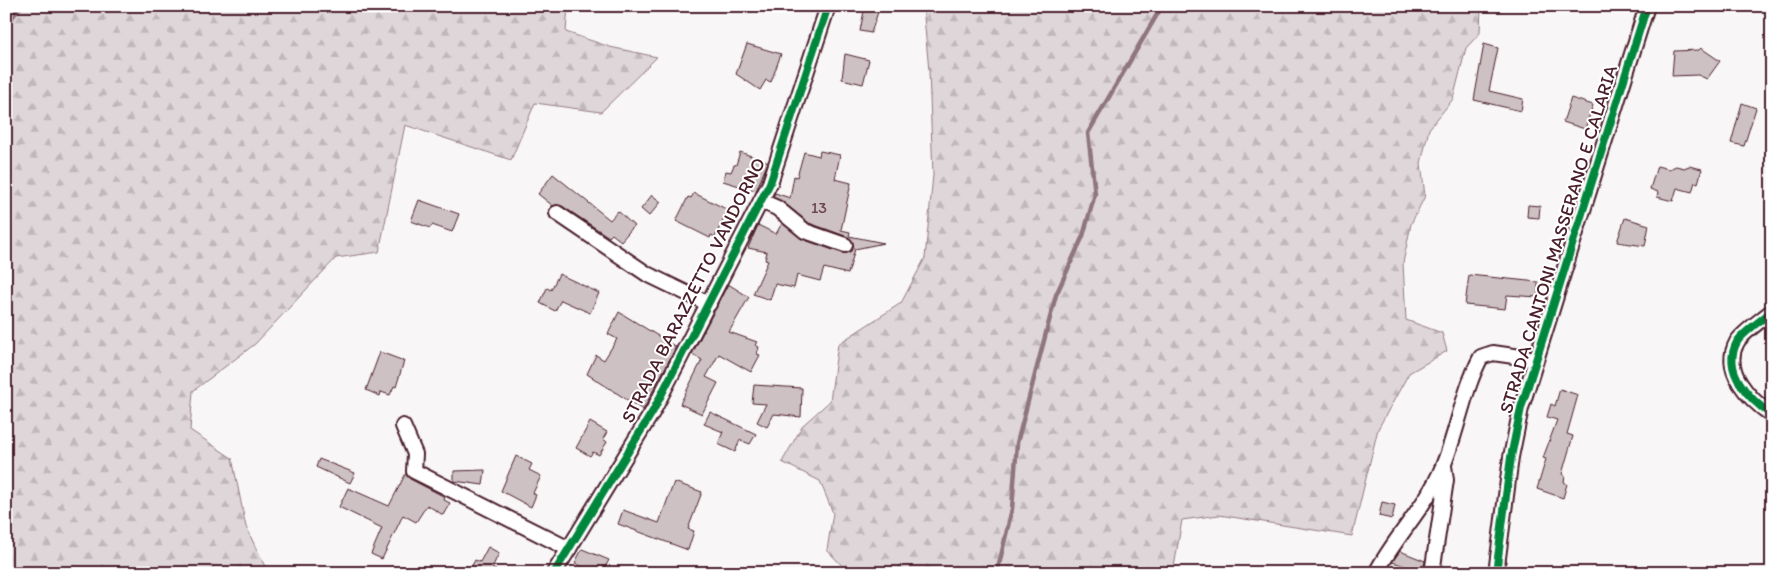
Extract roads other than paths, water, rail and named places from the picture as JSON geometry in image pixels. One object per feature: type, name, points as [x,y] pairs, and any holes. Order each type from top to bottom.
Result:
[{"type":"street","name":"STRADA BARAZZETTO VANDORNO","points":[[554,573],[654,410],[770,183],[828,6]]},
{"type":"street","name":"STRADA CANTONI MASSERANO E CALARIA","points":[[1496,573],[1511,457],[1536,359],[1647,6]]},
{"type":"street","points":[[761,201],[777,208],[805,231],[845,245]]},
{"type":"street","points":[[557,213],[647,274],[709,304]]},
{"type":"street","points":[[1772,311],[1737,341],[1732,359],[1739,384],[1751,400],[1772,415]]},
{"type":"street","points":[[1376,573],[1385,556],[1429,497],[1444,465],[1473,373],[1481,357],[1494,352],[1536,359]]},
{"type":"street","points":[[403,426],[415,454],[414,471],[569,549]]},
{"type":"street","points":[[1432,573],[1446,480],[1444,465]]},
{"type":"waterway","points":[[6,25],[21,6]]},
{"type":"waterway","points":[[997,573],[1012,509],[1017,443],[1056,295],[1083,236],[1095,194],[1088,133],[1162,6]]}]
